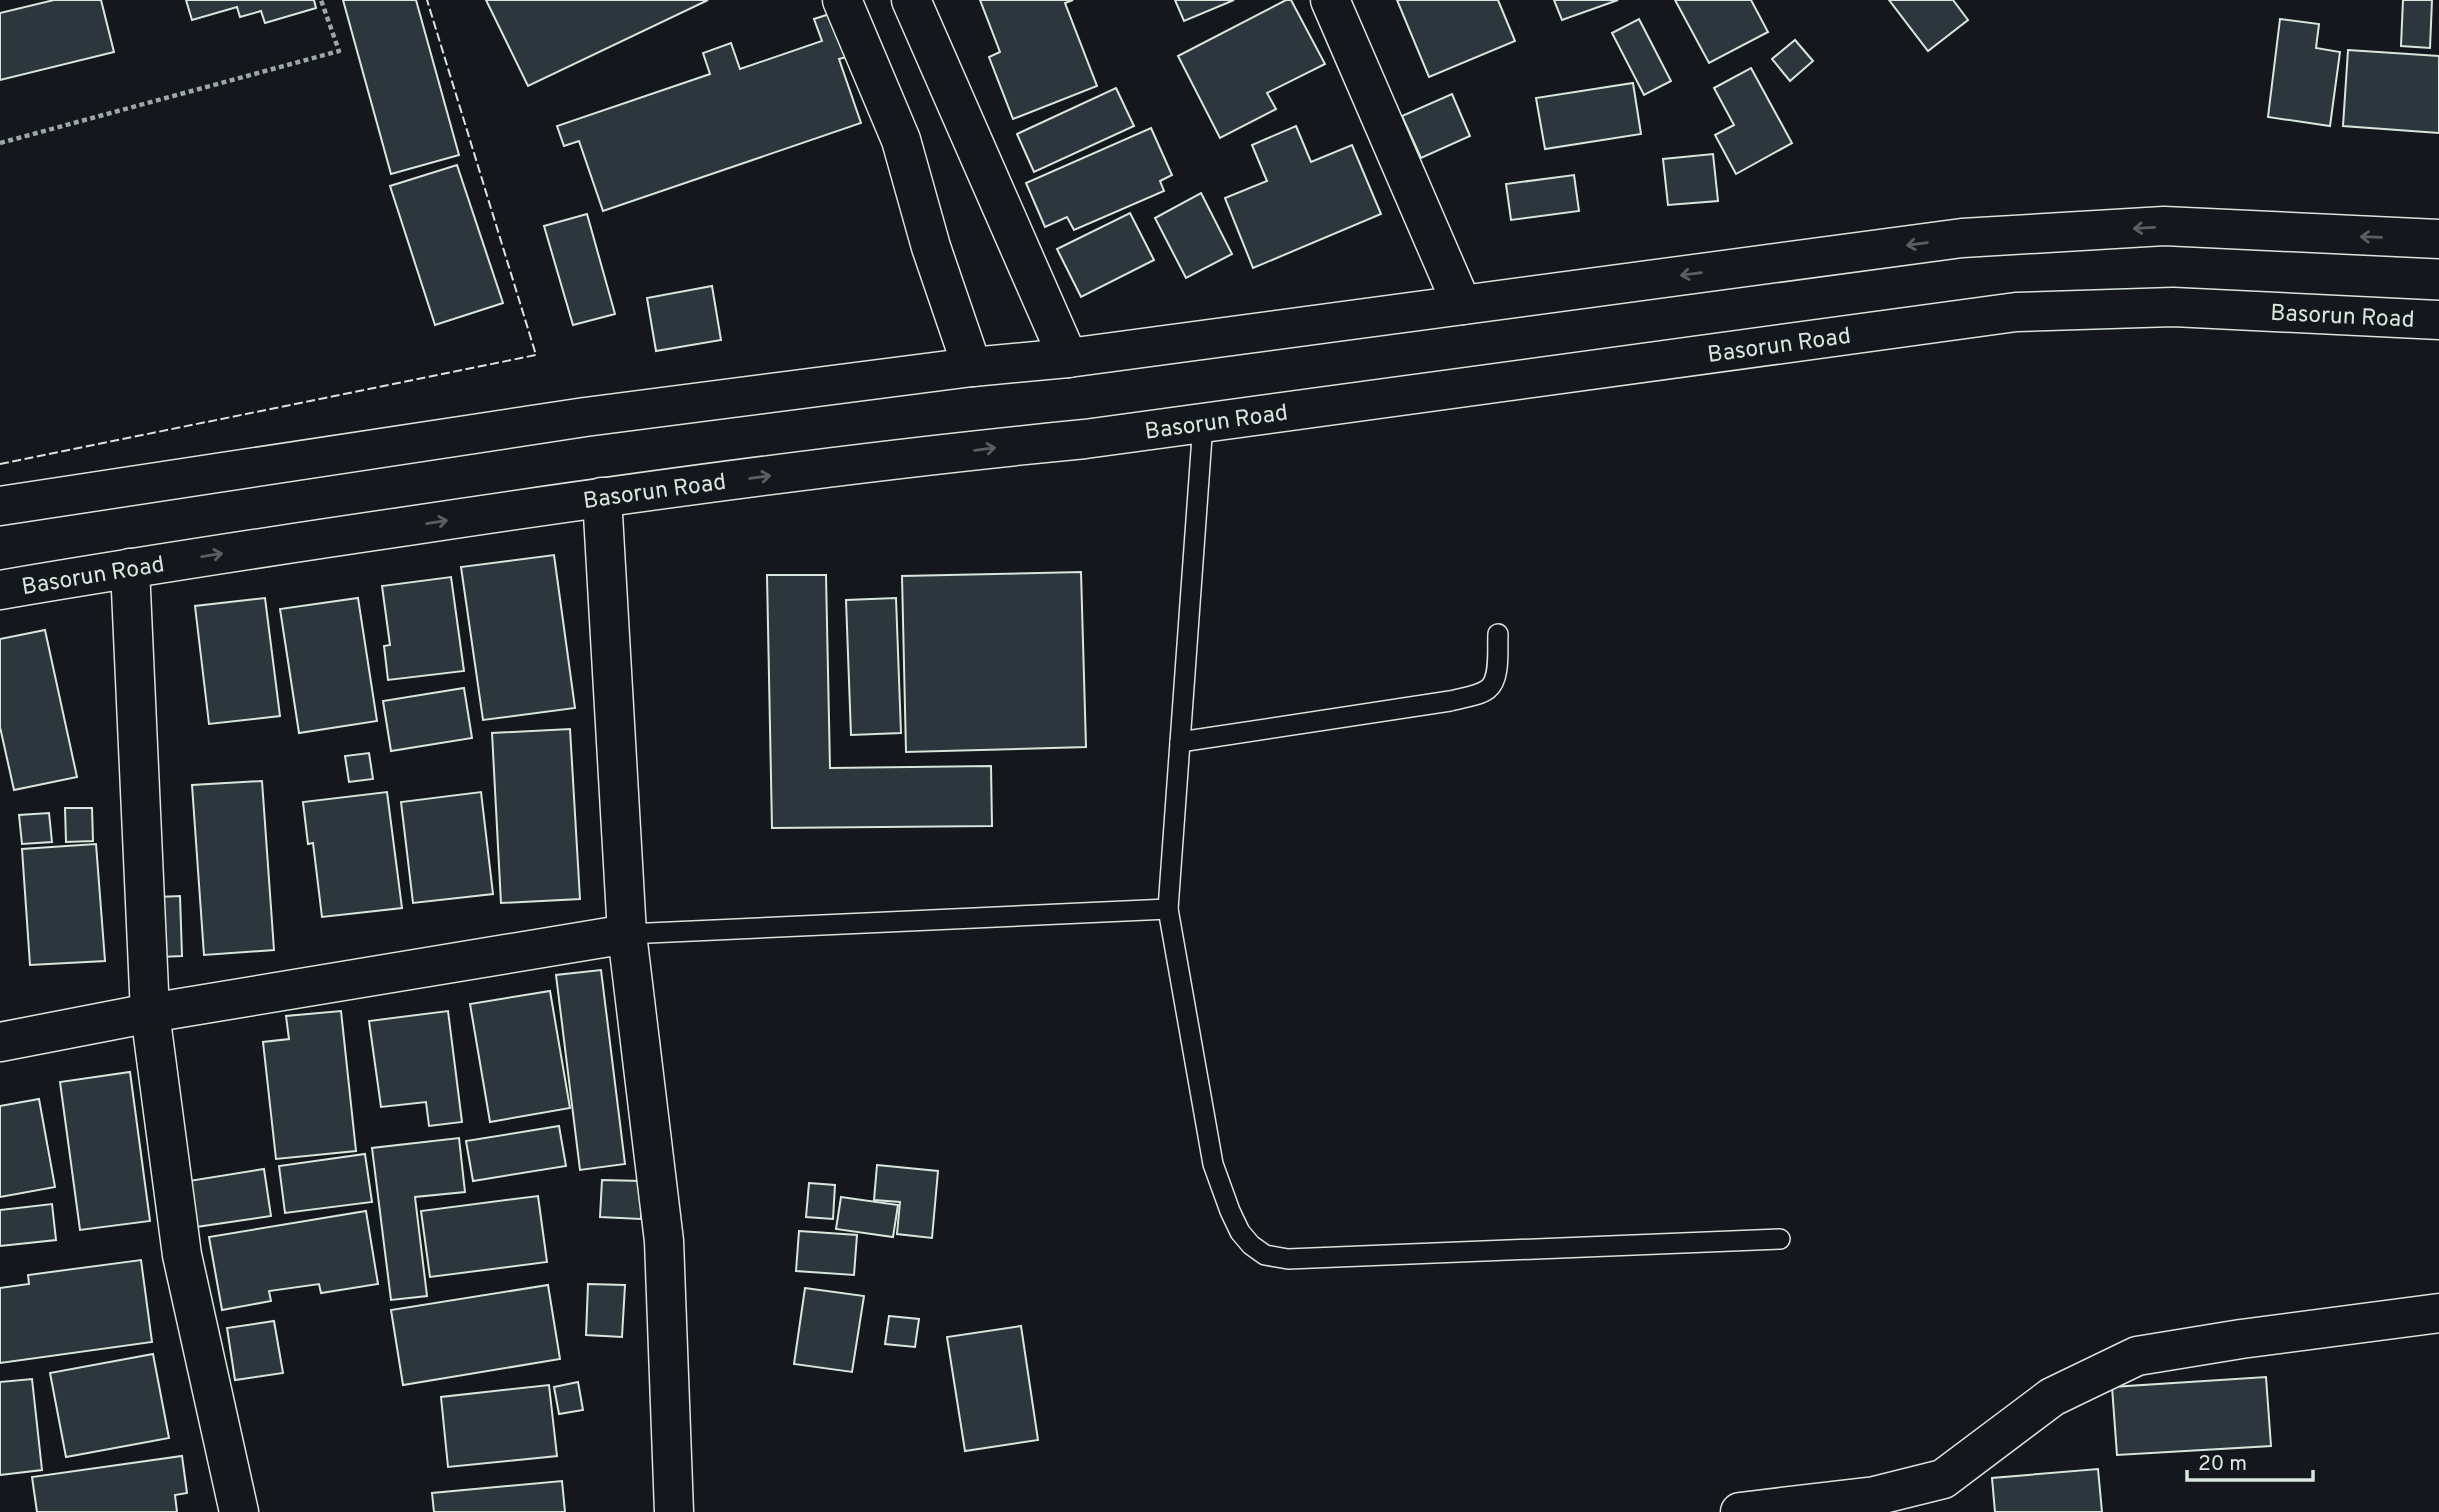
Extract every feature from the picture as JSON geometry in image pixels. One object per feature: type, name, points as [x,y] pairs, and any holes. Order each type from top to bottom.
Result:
[{"type":"main road","points":[[842,0],[901,140],[931,247],[972,368]]},
{"type":"main road","points":[[911,0],[1068,358]]},
{"type":"main road","points":[[1330,0],[1462,305]]},
{"type":"main road","points":[[0,506],[584,417],[1068,358],[1962,238],[2164,226],[2439,239]]},
{"type":"main road","name":"Basorun Road","points":[[0,590],[602,497],[1203,423],[2016,312],[2173,307],[2439,320]]},
{"type":"main road","points":[[602,497],[627,934],[664,1241],[674,1512]]},
{"type":"main road","points":[[130,568],[150,1013],[183,1255],[239,1512]]},
{"type":"main road","points":[[0,1042],[150,1013],[627,934]]},
{"type":"main road","points":[[1740,1512],[1875,1496],[1943,1479],[2052,1397],[2137,1356],[2241,1339],[2439,1313]]},
{"type":"lane","points":[[1203,423],[1168,909],[1213,1164],[1240,1232],[1251,1245],[1265,1255],[1288,1259],[1780,1239]]},
{"type":"lane","points":[[1180,742],[1450,701],[1487,691],[1496,675],[1499,634]]},
{"type":"lane","points":[[627,934],[1168,909]]},
{"type":"path","points":[[0,143],[339,51],[321,0]]},
{"type":"building","points":[[54,0],[101,0],[114,52],[0,80],[0,13]]},
{"type":"building","points":[[186,0],[314,0],[316,8],[265,23],[261,11],[240,17],[237,7],[192,20]]},
{"type":"building","points":[[343,0],[416,0],[459,155],[391,174]]},
{"type":"building","points":[[486,0],[708,0],[528,86]]},
{"type":"building","points":[[980,0],[1073,0],[1065,3],[1097,86],[1013,119],[989,57],[1000,52]]},
{"type":"building","points":[[1175,0],[1234,0],[1184,21]]},
{"type":"building","points":[[1286,0],[1291,0],[1325,64],[1267,93],[1276,109],[1220,138],[1178,56]]},
{"type":"building","points":[[1397,0],[1498,0],[1515,41],[1429,77]]},
{"type":"building","points":[[1554,0],[1618,0],[1562,20]]},
{"type":"building","points":[[1675,0],[1751,0],[1768,32],[1709,63]]},
{"type":"building","points":[[1889,0],[1953,0],[1968,20],[1928,51]]},
{"type":"building","points":[[2403,0],[2432,0],[2430,48],[2401,46]]},
{"type":"building","points":[[839,11],[854,55],[839,59],[861,123],[603,211],[579,141],[564,146],[557,126],[710,74],[703,53],[731,43],[740,69],[822,41],[814,19]]},
{"type":"building","points":[[1639,19],[1671,81],[1644,95],[1612,33]]},
{"type":"building","points":[[2280,19],[2319,24],[2316,48],[2340,52],[2330,126],[2268,117]]},
{"type":"building","points":[[1795,40],[1813,61],[1790,81],[1772,59]]},
{"type":"building","points":[[2348,50],[2439,56],[2439,133],[2343,126]]},
{"type":"building","points":[[1751,68],[1792,143],[1736,174],[1715,135],[1734,125],[1714,88]]},
{"type":"building","points":[[1633,83],[1641,134],[1545,149],[1536,98]]},
{"type":"building","points":[[1116,88],[1134,126],[1034,172],[1017,134]]},
{"type":"building","points":[[1452,94],[1470,136],[1421,158],[1402,116]]},
{"type":"building","points":[[1296,126],[1311,162],[1352,145],[1381,214],[1253,268],[1225,198],[1267,181],[1252,145]]},
{"type":"building","points":[[1151,128],[1172,175],[1160,181],[1164,191],[1074,230],[1067,217],[1045,227],[1026,183]]},
{"type":"building","points":[[1713,154],[1718,201],[1668,205],[1663,159]]},
{"type":"building","points":[[457,165],[503,303],[435,325],[390,186]]},
{"type":"building","points":[[1574,175],[1579,211],[1511,220],[1506,184]]},
{"type":"building","points":[[1201,193],[1232,254],[1186,278],[1155,218]]},
{"type":"building","points":[[1130,213],[1154,260],[1081,297],[1057,249]]},
{"type":"building","points":[[587,214],[615,314],[573,325],[544,226]]},
{"type":"building","points":[[712,286],[721,340],[656,351],[647,298]]},
{"type":"building","points":[[554,555],[575,708],[483,720],[461,567]]},
{"type":"building","points":[[1081,572],[1086,747],[906,752],[902,576]]},
{"type":"building","points":[[767,575],[826,575],[830,768],[991,766],[992,826],[772,828]]},
{"type":"building","points":[[451,577],[464,671],[388,680],[384,646],[390,645],[382,586]]},
{"type":"building","points":[[265,598],[280,716],[209,724],[195,606]]},
{"type":"building","points":[[358,598],[377,721],[299,733],[280,609]]},
{"type":"building","points":[[896,598],[901,733],[851,735],[846,600]]},
{"type":"building","points":[[45,630],[77,777],[14,790],[0,727],[0,639]]},
{"type":"building","points":[[464,688],[472,738],[391,751],[383,701]]},
{"type":"building","points":[[570,729],[580,899],[501,903],[492,733]]},
{"type":"building","points":[[369,753],[373,779],[349,782],[345,756]]},
{"type":"building","points":[[262,781],[274,950],[204,955],[192,785]]},
{"type":"building","points":[[387,792],[402,908],[322,917],[313,843],[308,844],[303,802]]},
{"type":"building","points":[[481,792],[493,894],[413,903],[401,802]]},
{"type":"building","points":[[65,808],[92,808],[93,841],[66,842]]},
{"type":"building","points":[[49,813],[52,842],[22,844],[19,815]]},
{"type":"building","points":[[96,844],[105,961],[30,965],[22,849]]},
{"type":"building","points":[[180,896],[182,956],[160,957],[158,897]]},
{"type":"building","points":[[601,970],[625,1164],[580,1170],[556,975]]},
{"type":"building","points":[[550,991],[570,1108],[490,1122],[470,1004]]},
{"type":"building","points":[[341,1011],[356,1151],[276,1159],[263,1042],[289,1039],[286,1016]]},
{"type":"building","points":[[448,1011],[462,1122],[429,1126],[426,1102],[381,1107],[369,1021]]},
{"type":"building","points":[[130,1072],[150,1221],[80,1230],[60,1082]]},
{"type":"building","points":[[39,1099],[55,1187],[0,1197],[0,1106]]},
{"type":"building","points":[[559,1126],[566,1166],[473,1181],[466,1141]]},
{"type":"building","points":[[459,1138],[465,1192],[415,1197],[427,1296],[391,1300],[372,1148]]},
{"type":"building","points":[[365,1154],[372,1202],[285,1213],[279,1166]]},
{"type":"building","points":[[877,1165],[938,1171],[932,1238],[897,1234],[900,1202],[874,1200]]},
{"type":"building","points":[[264,1169],[271,1216],[196,1227],[189,1181]]},
{"type":"building","points":[[602,1180],[642,1181],[641,1219],[600,1217]]},
{"type":"building","points":[[809,1183],[835,1185],[833,1219],[806,1217]]},
{"type":"building","points":[[538,1196],[547,1262],[430,1277],[421,1211]]},
{"type":"building","points":[[841,1197],[898,1205],[893,1237],[836,1229]]},
{"type":"building","points":[[52,1204],[56,1240],[0,1246],[0,1210]]},
{"type":"building","points":[[366,1211],[378,1284],[321,1293],[319,1284],[269,1291],[271,1301],[222,1310],[209,1237]]},
{"type":"building","points":[[799,1231],[857,1235],[854,1275],[796,1271]]},
{"type":"building","points":[[141,1260],[152,1342],[0,1363],[0,1288],[29,1284],[28,1275]]},
{"type":"building","points":[[588,1284],[625,1285],[622,1337],[586,1335]]},
{"type":"building","points":[[548,1285],[560,1359],[403,1385],[391,1310]]},
{"type":"building","points":[[805,1288],[864,1296],[852,1372],[794,1364]]},
{"type":"building","points":[[889,1316],[919,1319],[915,1347],[885,1344]]},
{"type":"building","points":[[274,1321],[283,1373],[235,1380],[227,1328]]},
{"type":"building","points":[[1021,1326],[1038,1440],[965,1451],[947,1337]]},
{"type":"building","points":[[153,1354],[169,1438],[66,1457],[50,1373]]},
{"type":"building","points":[[2266,1377],[2271,1446],[2117,1455],[2112,1387]]},
{"type":"building","points":[[32,1379],[42,1470],[0,1475],[0,1382]]},
{"type":"building","points":[[578,1382],[583,1410],[559,1414],[554,1387]]},
{"type":"building","points":[[549,1385],[557,1456],[448,1467],[441,1397]]},
{"type":"building","points":[[182,1456],[187,1493],[175,1495],[177,1512],[37,1512],[32,1477]]},
{"type":"building","points":[[2098,1469],[2102,1512],[1995,1512],[1992,1478]]},
{"type":"building","points":[[562,1481],[565,1512],[434,1512],[432,1493]]},
{"type":"fence","points":[[0,464],[536,355],[427,0]]}]
